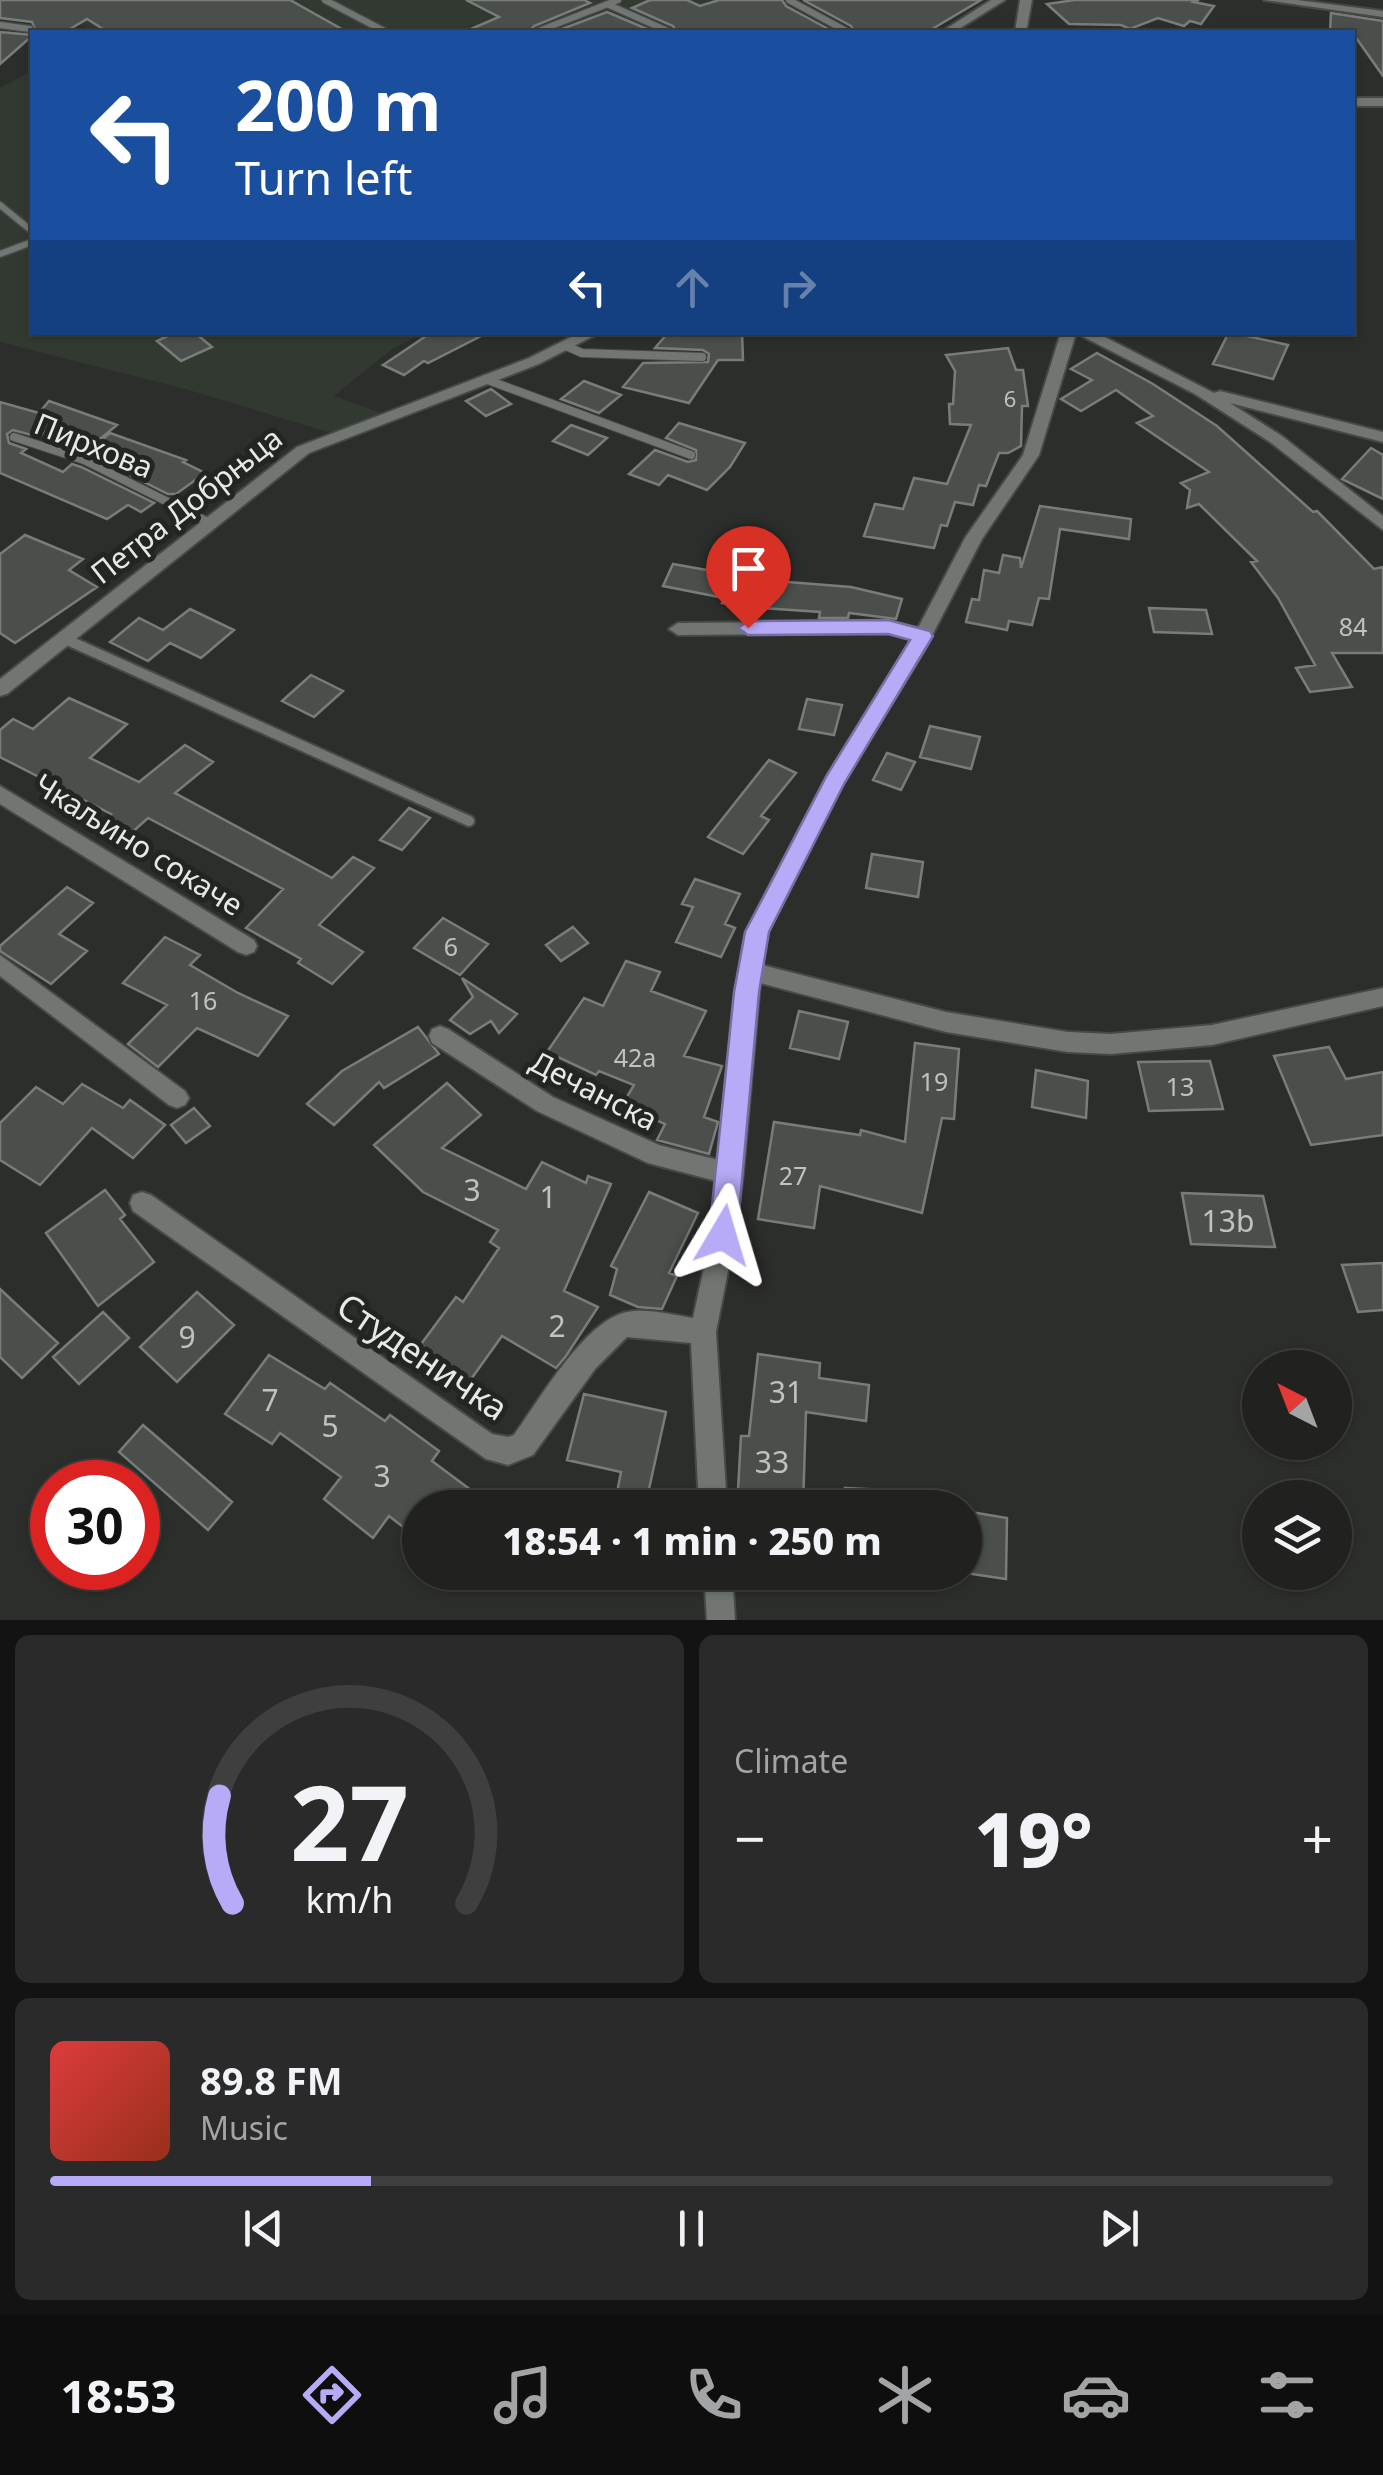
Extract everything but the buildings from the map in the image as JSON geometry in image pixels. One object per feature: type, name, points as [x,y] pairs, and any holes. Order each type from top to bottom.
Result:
[{"type":"street","points":[[951,30],[998,0]]},
{"type":"street","points":[[1022,30],[1026,0]]},
{"type":"street","points":[[1270,0],[1383,14]]},
{"type":"street","points":[[1355,102],[1383,102]]},
{"type":"street","name":"Петра Добрњца","points":[[3,683],[303,450],[588,335]]},
{"type":"street","points":[[712,1490],[703,1332],[730,1174],[749,972],[757,932],[826,798],[923,636],[974,538],[1031,456],[1068,335]]},
{"type":"street","points":[[1089,335],[1200,391],[1276,439],[1383,525]]},
{"type":"street","points":[[1200,391],[1383,437]]},
{"type":"street","points":[[678,628],[888,627],[923,636]]},
{"type":"street","name":"Чкаљино сокаче","points":[[0,794],[246,946]]},
{"type":"street","points":[[0,964],[177,1098]]},
{"type":"street","points":[[749,972],[946,1022],[1068,1042],[1110,1044],[1212,1035],[1383,998]]},
{"type":"street","name":"Дечанска","points":[[440,1036],[545,1104],[656,1156],[730,1174]]},
{"type":"street","name":"Студеничка","points":[[142,1204],[486,1446],[508,1451],[522,1445],[590,1355],[624,1325],[703,1332]]},
{"type":"street","points":[[720,1590],[722,1620]]},
{"type":"lane","points":[[325,0],[382,30]]},
{"type":"lane","points":[[541,30],[618,0]]},
{"type":"lane","points":[[789,0],[844,30]]},
{"type":"lane","points":[[609,4],[666,30]]},
{"type":"lane","points":[[0,25],[30,29]]},
{"type":"lane","points":[[0,205],[30,229]]},
{"type":"lane","points":[[0,254],[30,243]]},
{"type":"lane","points":[[566,346],[582,353],[702,358]]},
{"type":"lane","points":[[485,379],[691,455]]},
{"type":"lane","name":"Пирхова","points":[[14,438],[97,466],[210,523]]},
{"type":"lane","points":[[63,638],[468,821]]},
{"type":"shaded area","points":[[131,0],[725,0],[709,6],[766,30],[81,30],[86,27],[74,23]]},
{"type":"shaded area","points":[[30,72],[30,335],[421,335],[393,348],[334,396],[388,415],[337,435],[189,390],[0,342],[0,88]]},
{"type":"route","points":[[723,1235],[749,972],[757,932],[834,781],[923,636],[888,627],[748,628]]}]
